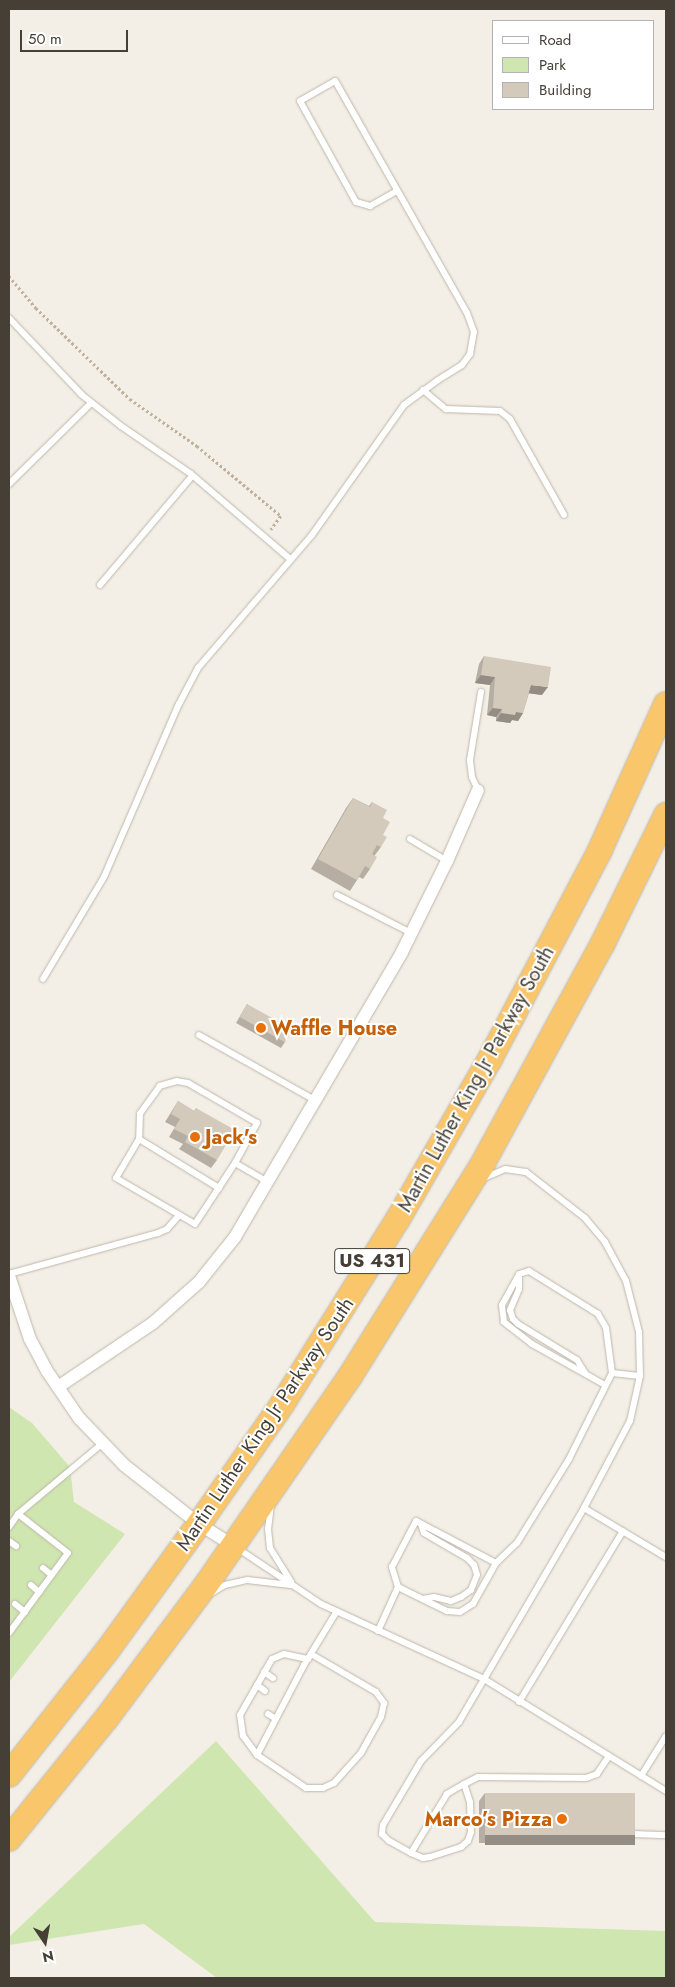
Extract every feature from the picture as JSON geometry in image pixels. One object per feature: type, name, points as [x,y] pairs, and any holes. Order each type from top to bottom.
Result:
[{"type":"highway","name":"Martin Luther King Jr Parkway South","points":[[9,1775],[107,1651],[200,1524],[283,1404],[398,1219],[490,1059],[600,850],[666,704]]},
{"type":"highway","name":"Martin Luther King Jr Parkway South","points":[[9,1839],[106,1719],[190,1607],[272,1492],[349,1378],[467,1190],[564,1018],[666,815]]},
{"type":"street","points":[[58,1387],[153,1323],[199,1282],[236,1237],[411,933],[447,861],[478,790]]},
{"type":"street","points":[[9,1275],[30,1339],[58,1387],[79,1418],[124,1465],[200,1524],[234,1546]]},
{"type":"lane","points":[[43,979],[104,876],[179,704],[198,668],[312,535],[404,405],[423,390],[462,366],[470,354],[474,332],[467,313],[398,191],[335,81],[300,101],[356,202],[370,206],[398,191]]},
{"type":"lane","points":[[9,318],[91,403],[192,476],[290,560]]},
{"type":"lane","points":[[423,390],[446,409],[500,411],[510,419],[564,515]]},
{"type":"lane","points":[[9,484],[91,403]]},
{"type":"lane","points":[[100,585],[192,476]]},
{"type":"lane","points":[[478,790],[472,777],[470,760],[481,692]]},
{"type":"lane","points":[[410,840],[447,861]]},
{"type":"lane","points":[[337,895],[411,933]]},
{"type":"lane","points":[[199,1035],[316,1101]]},
{"type":"lane","points":[[171,1081],[182,1081],[256,1123],[236,1163],[195,1224],[116,1178],[139,1139],[140,1114],[158,1089],[171,1081]]},
{"type":"lane","points":[[139,1139],[219,1188]]},
{"type":"lane","points":[[236,1163],[268,1182]]},
{"type":"lane","points":[[464,1784],[470,1802],[471,1832],[468,1841],[461,1847],[423,1858],[388,1841],[382,1834],[383,1825],[421,1761],[459,1722],[584,1508],[630,1421],[640,1376],[639,1332],[626,1281],[605,1242],[584,1218],[526,1172],[505,1169],[488,1175],[467,1190]]},
{"type":"lane","points":[[9,1275],[158,1234],[167,1229],[179,1215]]},
{"type":"lane","points":[[398,1587],[447,1611],[460,1612],[473,1604],[496,1563],[517,1543],[569,1459],[612,1373],[606,1328],[598,1314],[529,1271],[519,1274],[519,1289],[510,1310],[513,1319],[576,1360],[586,1374],[605,1385]]},
{"type":"lane","points":[[612,1373],[640,1376]]},
{"type":"lane","points":[[9,1527],[18,1514],[103,1443]]},
{"type":"lane","points":[[272,1492],[268,1530],[270,1548],[293,1585]]},
{"type":"lane","points":[[584,1508],[666,1556]]},
{"type":"lane","points":[[9,1633],[68,1553],[18,1514]]},
{"type":"lane","points":[[378,1630],[398,1587],[392,1567],[416,1521],[496,1563]]},
{"type":"lane","points":[[422,1524],[424,1533],[467,1558],[474,1565],[477,1575],[471,1590],[461,1597],[450,1601],[434,1597],[422,1599]]},
{"type":"lane","points":[[519,1702],[623,1531]]},
{"type":"lane","points":[[9,1541],[16,1546]]},
{"type":"lane","points":[[234,1546],[337,1611],[484,1679],[666,1791]]},
{"type":"lane","points":[[43,1568],[52,1575]]},
{"type":"lane","points":[[190,1607],[225,1585],[247,1580],[293,1585]]},
{"type":"lane","points":[[31,1586],[39,1592]]},
{"type":"lane","points":[[15,1604],[25,1612]]},
{"type":"lane","points":[[256,1755],[276,1719],[280,1703],[337,1611]]},
{"type":"lane","points":[[284,1654],[310,1656],[376,1692],[384,1703],[381,1717],[361,1753],[334,1783],[323,1788],[306,1788],[256,1755],[243,1736],[240,1726],[240,1715],[264,1672],[272,1659],[284,1654]]},
{"type":"lane","points":[[264,1672],[273,1678]]},
{"type":"lane","points":[[257,1685],[265,1691]]},
{"type":"lane","points":[[248,1700],[256,1706]]},
{"type":"lane","points":[[268,1714],[276,1719]]},
{"type":"lane","points":[[641,1776],[666,1736]]},
{"type":"lane","points":[[411,1853],[447,1794],[478,1777],[586,1778],[597,1774],[609,1756]]},
{"type":"lane","points":[[633,1834],[666,1835]]},
{"type":"path","points":[[9,276],[36,308],[130,399],[197,446],[281,516],[265,538]]},
{"type":"green space","points":[[9,1407],[32,1423],[70,1467],[74,1502],[125,1534],[9,1682]]},
{"type":"green space","points":[[216,1741],[375,1922],[666,1931],[666,1978],[217,1978],[144,1924],[9,1945],[9,1937]]},
{"type":"building","points":[[484,656],[551,667],[548,687],[531,685],[523,713],[516,712],[515,715],[501,713],[502,709],[493,708],[495,677],[481,675]]},
{"type":"building","points":[[353,798],[370,807],[372,802],[387,810],[383,818],[390,822],[383,835],[387,837],[381,847],[377,845],[372,854],[377,857],[370,869],[365,866],[357,880],[318,859]]},
{"type":"building","points":[[247,1004],[292,1029],[285,1042],[240,1017]]},
{"type":"building","points":[[178,1101],[194,1111],[196,1108],[235,1130],[217,1160],[185,1142],[188,1136],[174,1129],[180,1119],[171,1114]]},
{"type":"building","points":[[485,1793],[635,1793],[635,1835],[485,1835]]},
{"type":"place","name":"Waffle House","points":[[261,1028]]},
{"type":"place","name":"Jack's","points":[[195,1137]]},
{"type":"place","name":"Marco’s Pizza","points":[[562,1819]]}]
